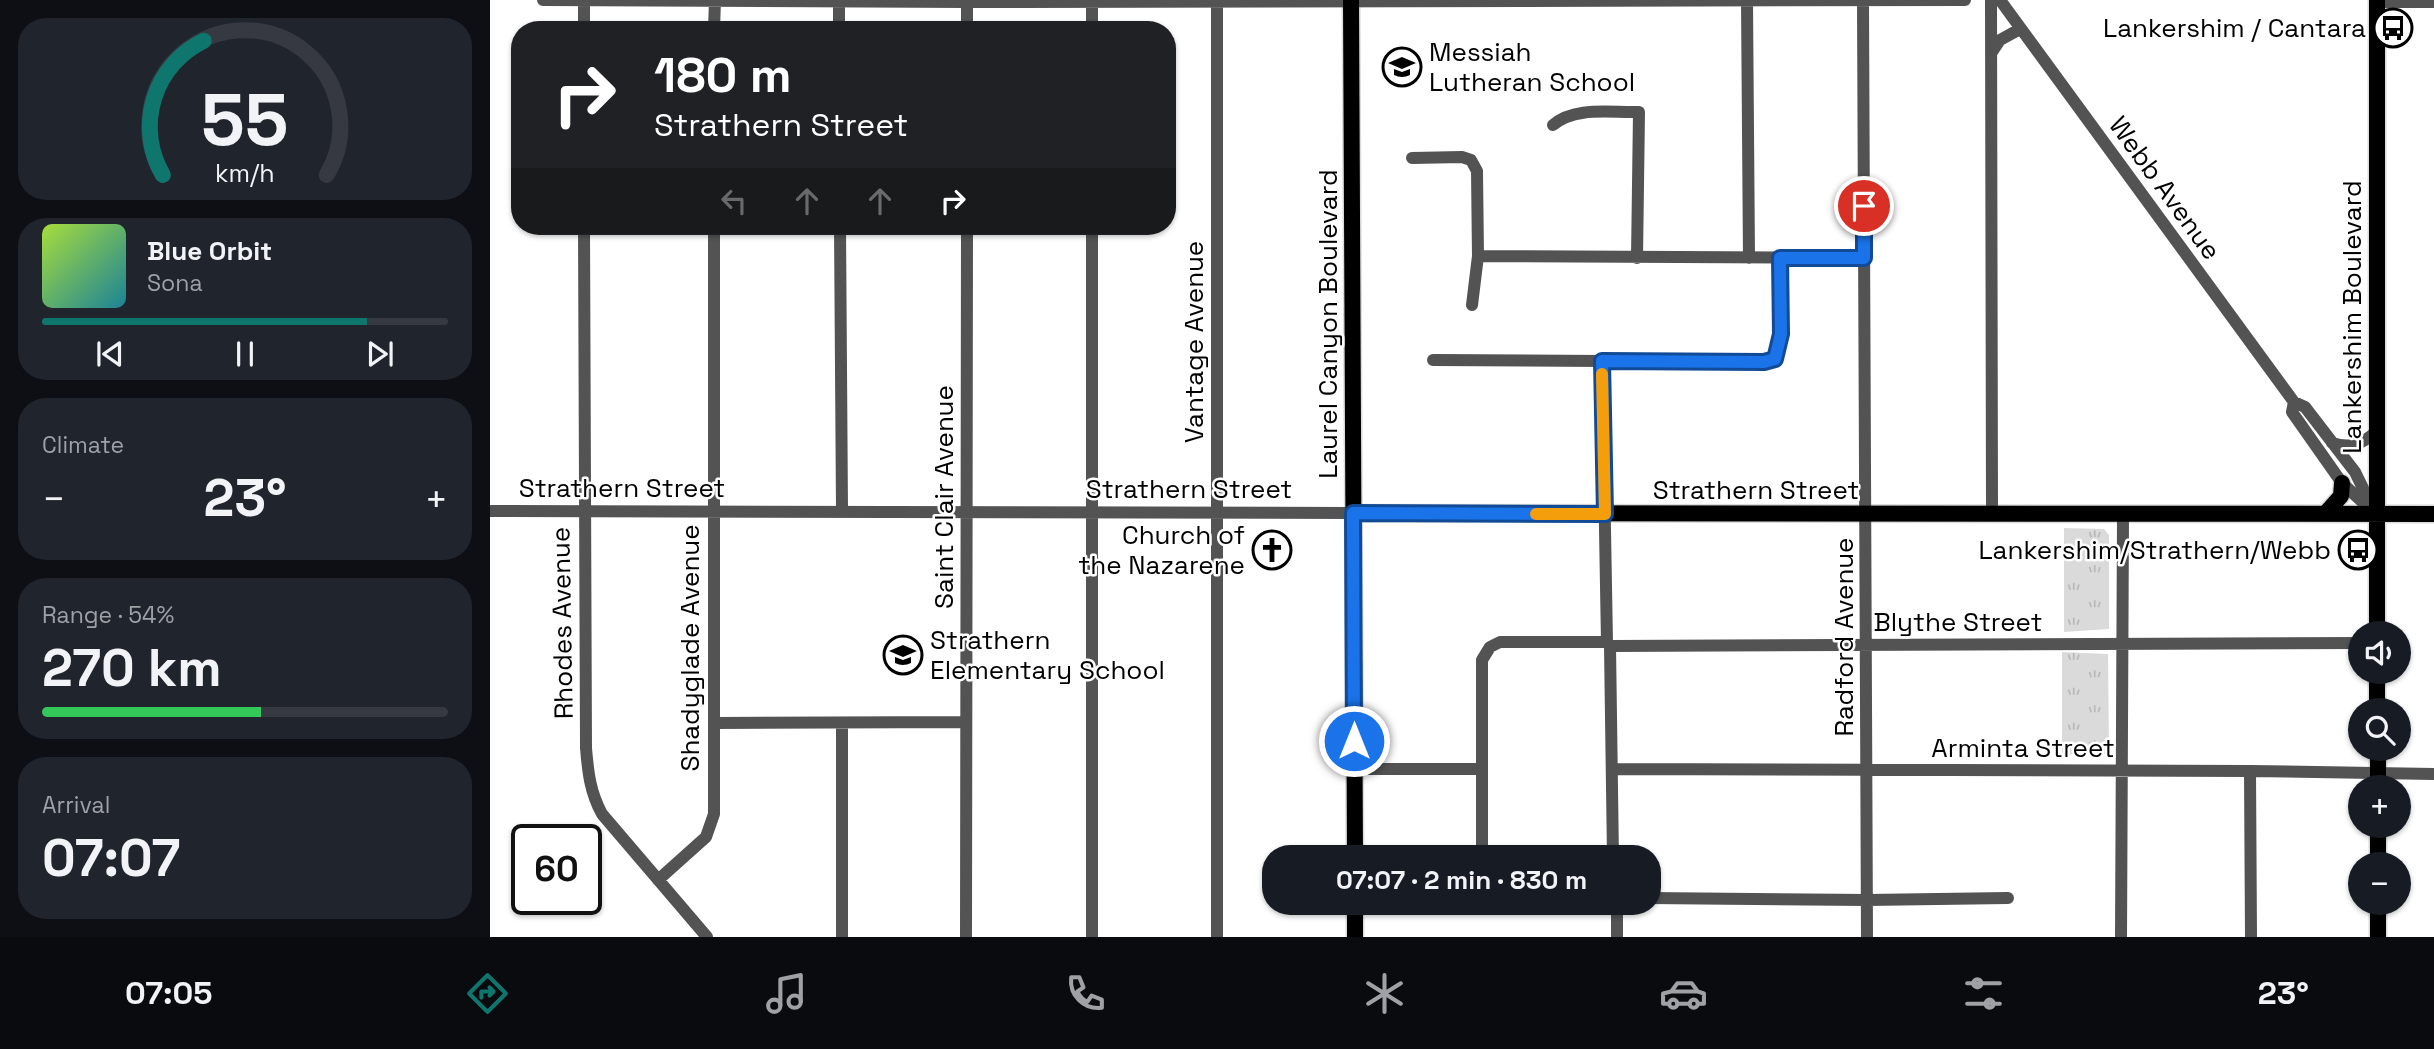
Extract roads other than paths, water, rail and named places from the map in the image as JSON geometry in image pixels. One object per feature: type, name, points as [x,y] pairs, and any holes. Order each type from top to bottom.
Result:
[{"type":"main road","name":"Laurel Canyon Boulevard","points":[[1351,0],[1354,845]]},
{"type":"main road","name":"Lankershim Boulevard","points":[[2376,1],[2377,621]]},
{"type":"main road","points":[[2325,514],[2341,496],[2342,483]]},
{"type":"main road","name":"Strathern Street","points":[[1353,513],[2434,514]]},
{"type":"main road","points":[[1355,915],[1355,937]]},
{"type":"main road","points":[[2378,915],[2378,937]]},
{"type":"street","points":[[543,0],[1965,0]]},
{"type":"street","points":[[584,0],[584,21]]},
{"type":"street","points":[[1991,0],[1992,514]]},
{"type":"street","name":"Webb Avenue","points":[[2000,0],[2294,402],[2305,407],[2355,472],[2376,515]]},
{"type":"street","points":[[715,1],[715,21]]},
{"type":"street","points":[[839,1],[839,21]]},
{"type":"street","points":[[967,1],[967,21]]},
{"type":"street","points":[[1092,1],[1092,21]]},
{"type":"street","name":"Vantage Avenue","points":[[1217,1],[1217,937]]},
{"type":"street","points":[[1747,1],[1749,258]]},
{"type":"street","name":"Radford Avenue","points":[[1863,1],[1867,937]]},
{"type":"street","points":[[2376,1],[2434,2]]},
{"type":"street","points":[[1992,52],[2000,40],[2021,29]]},
{"type":"street","points":[[1553,125],[1574,113],[1639,112],[1637,258]]},
{"type":"street","points":[[1412,158],[1462,158],[1471,160],[1477,171],[1478,256],[1472,305]]},
{"type":"street","name":"Rhodes Avenue","points":[[584,235],[586,748],[590,784],[602,814],[707,937]]},
{"type":"street","name":"Shadyglade Avenue","points":[[658,880],[706,837],[714,814],[713,235]]},
{"type":"street","points":[[840,235],[842,511]]},
{"type":"street","name":"Saint Clair Avenue","points":[[966,937],[967,235]]},
{"type":"street","points":[[1092,235],[1092,937]]},
{"type":"street","points":[[1478,256],[1864,258]]},
{"type":"street","points":[[1433,360],[1764,362],[1775,359],[1781,334],[1780,258]]},
{"type":"street","points":[[1602,361],[1613,845]]},
{"type":"street","name":"Webb Avenue","points":[[2294,402],[2292,412],[2342,483],[2376,515]]},
{"type":"street","points":[[2332,443],[2356,446],[2377,431]]},
{"type":"street","name":"Strathern Street","points":[[490,511],[1353,513]]},
{"type":"street","points":[[2121,937],[2123,515]]},
{"type":"street","name":"Blythe Street","points":[[1482,769],[1482,660],[1490,647],[1500,642],[2348,643]]},
{"type":"street","points":[[714,723],[966,722]]},
{"type":"street","points":[[842,723],[842,937]]},
{"type":"street","points":[[1354,769],[1482,769],[1482,845]]},
{"type":"street","name":"Arminta Street","points":[[1612,769],[2250,771],[2348,778]]},
{"type":"street","points":[[2250,771],[2250,937]]},
{"type":"street","name":"Arminta Street","points":[[2411,776],[2434,774]]},
{"type":"street","points":[[1661,898],[2008,898]]},
{"type":"street","points":[[1617,915],[1617,937]]},
{"type":"place","name":"Lankershim / Cantara","points":[[2393,28]]},
{"type":"place","name":"Messiah Lutheran School","points":[[1402,67]]},
{"type":"place","name":"Church of the Nazarene","points":[[1272,550]]},
{"type":"place","name":"Lankershim/Strathern/Webb","points":[[2358,550]]},
{"type":"place","name":"Strathern Elementary School","points":[[903,655]]}]
